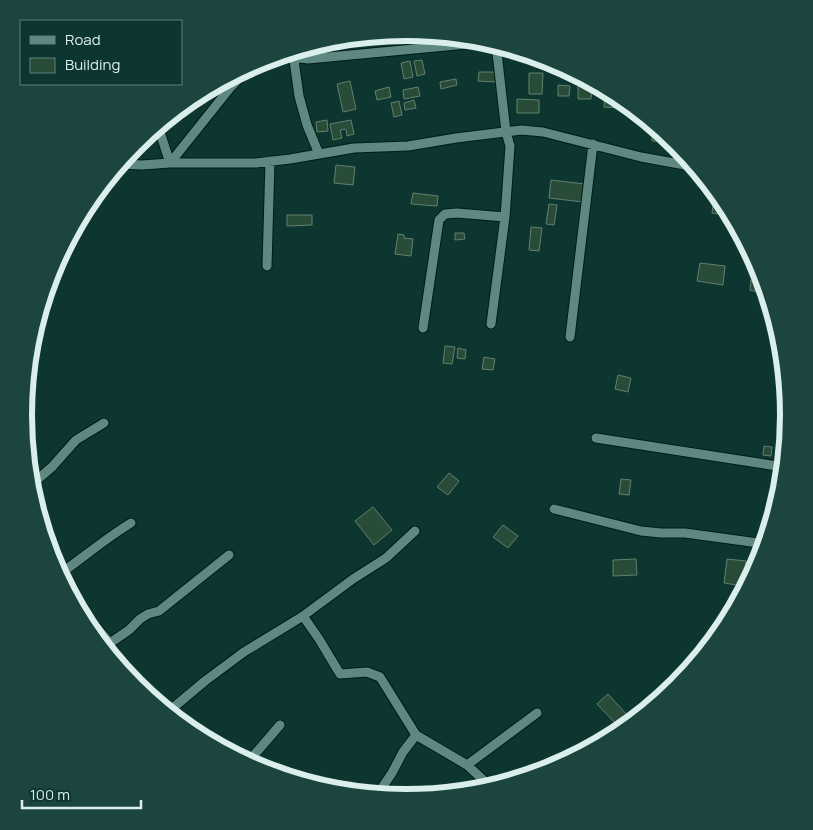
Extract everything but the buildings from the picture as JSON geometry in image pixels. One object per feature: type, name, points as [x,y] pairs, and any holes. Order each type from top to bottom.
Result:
[{"type":"street","points":[[302,56],[308,58],[459,45]]},
{"type":"street","points":[[491,324],[505,217],[510,146],[506,132],[497,52]]},
{"type":"street","points":[[294,59],[299,96],[307,125],[319,154]]},
{"type":"street","points":[[170,163],[227,88]]},
{"type":"street","points":[[129,164],[256,163],[354,148],[423,144],[520,130],[543,132],[641,157],[686,166]]},
{"type":"street","points":[[160,134],[170,163]]},
{"type":"street","points":[[570,337],[593,144]]},
{"type":"street","points":[[267,266],[270,161]]},
{"type":"street","points":[[423,328],[440,220],[445,214],[451,213],[505,217]]},
{"type":"street","points":[[39,479],[76,440],[104,423]]},
{"type":"street","points":[[596,438],[777,466]]},
{"type":"street","points":[[554,509],[642,531],[685,533],[758,543]]},
{"type":"street","points":[[66,570],[102,542],[131,523]]},
{"type":"street","points":[[174,707],[244,652],[303,616],[353,579],[386,558],[415,531]]},
{"type":"street","points":[[111,644],[129,630],[140,618],[159,611],[229,555]]},
{"type":"street","points":[[303,616],[340,674],[367,672],[380,677],[416,735],[467,765],[484,781]]},
{"type":"street","points":[[467,765],[537,713]]},
{"type":"street","points":[[253,756],[280,725]]},
{"type":"street","points":[[382,788],[403,752],[416,735]]}]
